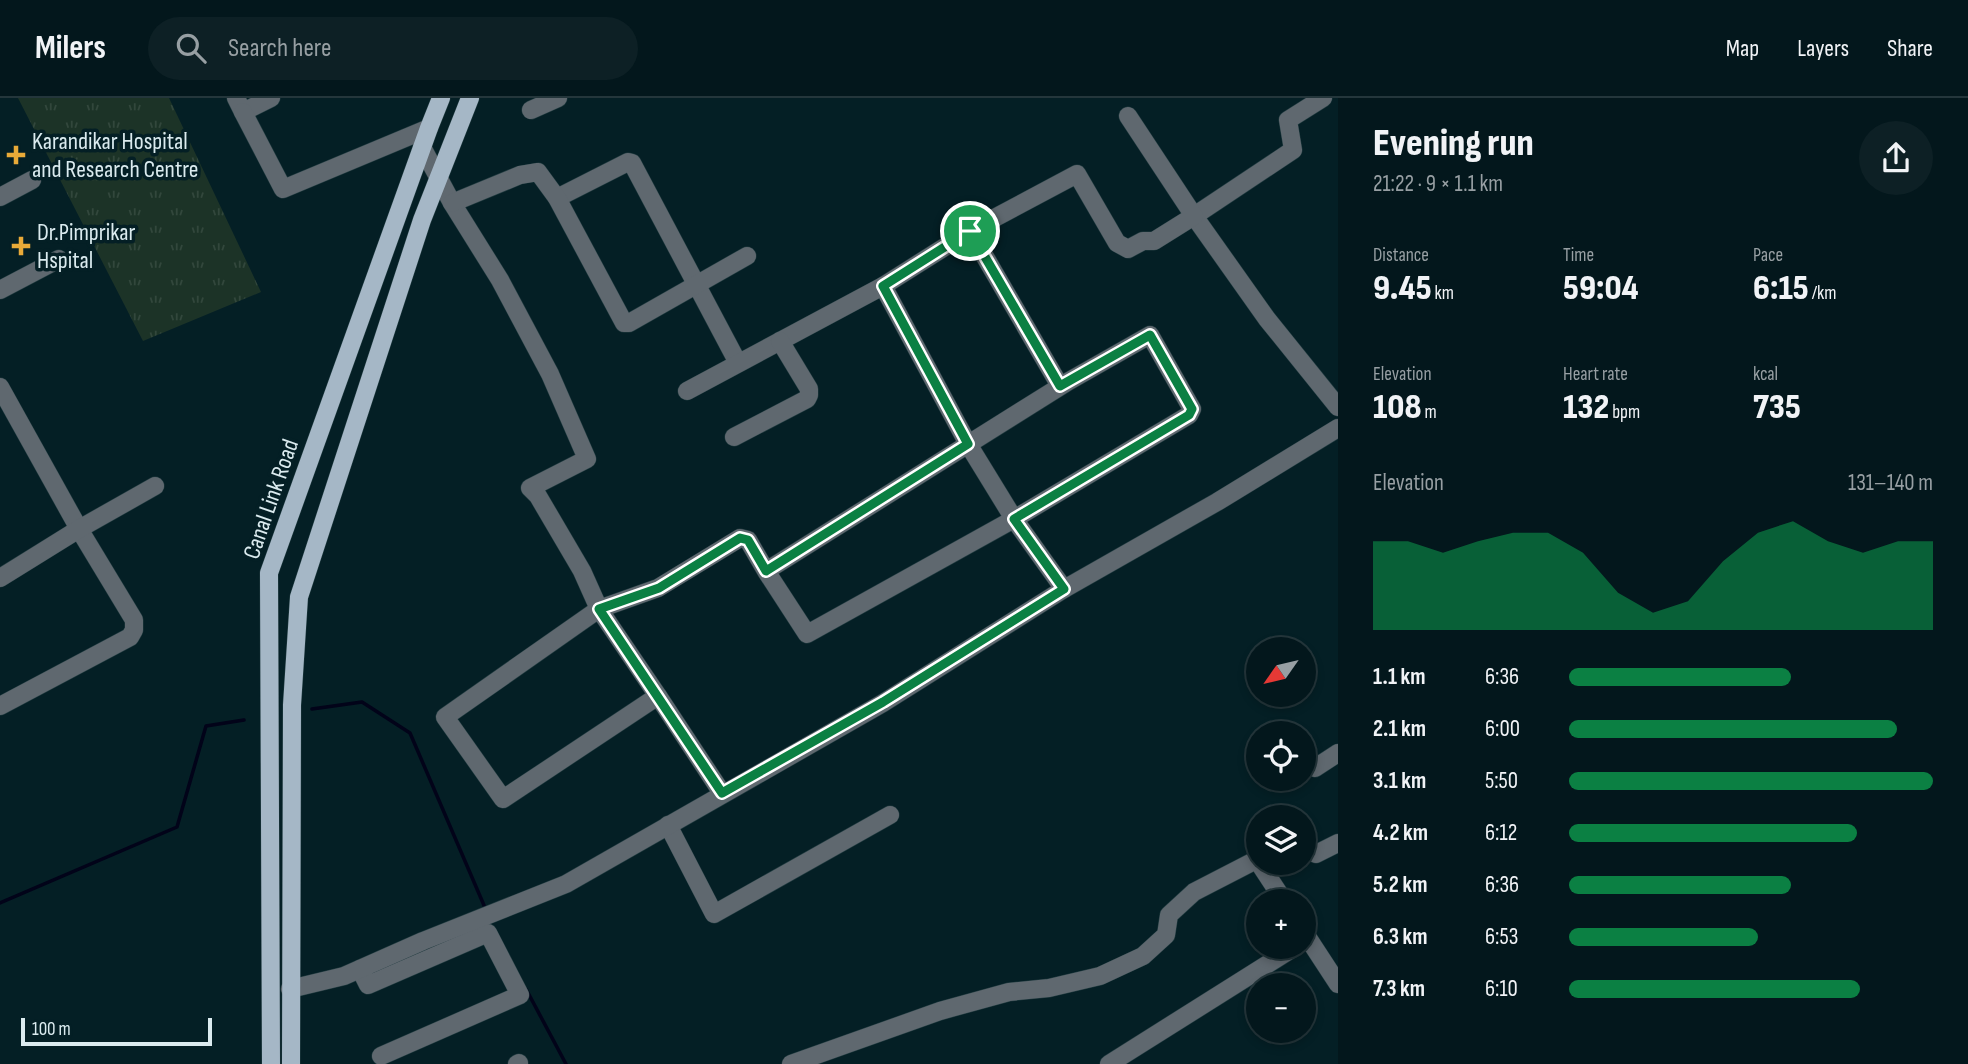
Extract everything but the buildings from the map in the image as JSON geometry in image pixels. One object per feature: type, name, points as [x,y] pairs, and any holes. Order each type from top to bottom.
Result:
[{"type":"main road","name":"Canal Link Road","points":[[271,1064],[270,573],[422,147],[442,98]]},
{"type":"main road","points":[[290,1064],[292,705],[299,597],[438,177],[470,98]]},
{"type":"main road","points":[[270,620],[297,626]]},
{"type":"street","points":[[271,98],[239,105],[283,189],[429,128]]},
{"type":"street","points":[[531,110],[558,98]]},
{"type":"street","points":[[687,391],[883,286],[970,231],[1077,174],[1117,243],[1128,248],[1143,241],[1154,241],[1293,150],[1288,120],[1326,98],[1338,100]]},
{"type":"street","points":[[1128,116],[1267,319],[1338,407]]},
{"type":"street","points":[[422,147],[452,203],[500,280],[550,374],[587,459],[530,488],[538,496],[582,571],[599,609],[722,793]]},
{"type":"street","points":[[557,198],[628,162],[632,163],[737,363]]},
{"type":"street","points":[[452,203],[520,175],[534,172],[541,175],[557,198],[624,323],[629,323],[747,256]]},
{"type":"street","points":[[0,197],[32,180]]},
{"type":"street","points":[[970,231],[1060,386]]},
{"type":"street","points":[[0,290],[58,259]]},
{"type":"street","points":[[883,286],[968,444],[1014,519],[1064,589]]},
{"type":"street","points":[[659,696],[503,799],[445,717],[599,609],[659,588],[740,538],[748,540],[766,571],[807,634],[1014,519],[1189,415],[1192,409],[1150,335],[1060,386],[766,571]]},
{"type":"street","points":[[734,437],[807,399],[809,395],[809,389],[780,341]]},
{"type":"street","points":[[0,387],[79,529],[134,620],[134,630],[130,637],[0,706]]},
{"type":"street","points":[[290,989],[344,976],[473,930],[566,884],[883,702],[1064,589],[1217,502],[1338,428]]},
{"type":"street","points":[[0,578],[155,486]]},
{"type":"street","points":[[1316,767],[1338,753]]},
{"type":"street","points":[[668,825],[714,914],[890,816]]},
{"type":"street","points":[[1316,854],[1338,843]]},
{"type":"street","points":[[791,1064],[940,1011],[1009,992],[1049,988],[1100,976],[1143,956],[1151,949],[1166,935],[1169,915],[1194,892],[1246,867]]},
{"type":"street","points":[[381,1056],[520,995],[488,933],[473,930]]},
{"type":"street","points":[[1316,956],[1338,984]]},
{"type":"street","points":[[1109,1064],[1273,959]]},
{"type":"green space","points":[[18,98],[169,98],[261,292],[143,341]]},
{"type":"waterway","points":[[312,709],[362,702],[410,733],[486,910]]},
{"type":"waterway","points":[[0,903],[177,827],[206,726],[244,720]]},
{"type":"waterway","points":[[526,989],[566,1064]]},
{"type":"place","name":"Karandikar Hospital and Research Centre","points":[[16,155]]},
{"type":"place","name":"Dr.Pimprikar Hspital","points":[[21,246]]},
{"type":"route","points":[[970,231],[1060,386],[1150,335],[1192,409],[1189,415],[1014,519],[1064,589],[883,702],[722,793],[599,609],[659,588],[740,538],[748,540],[766,571],[968,444],[883,286],[970,231]]}]
